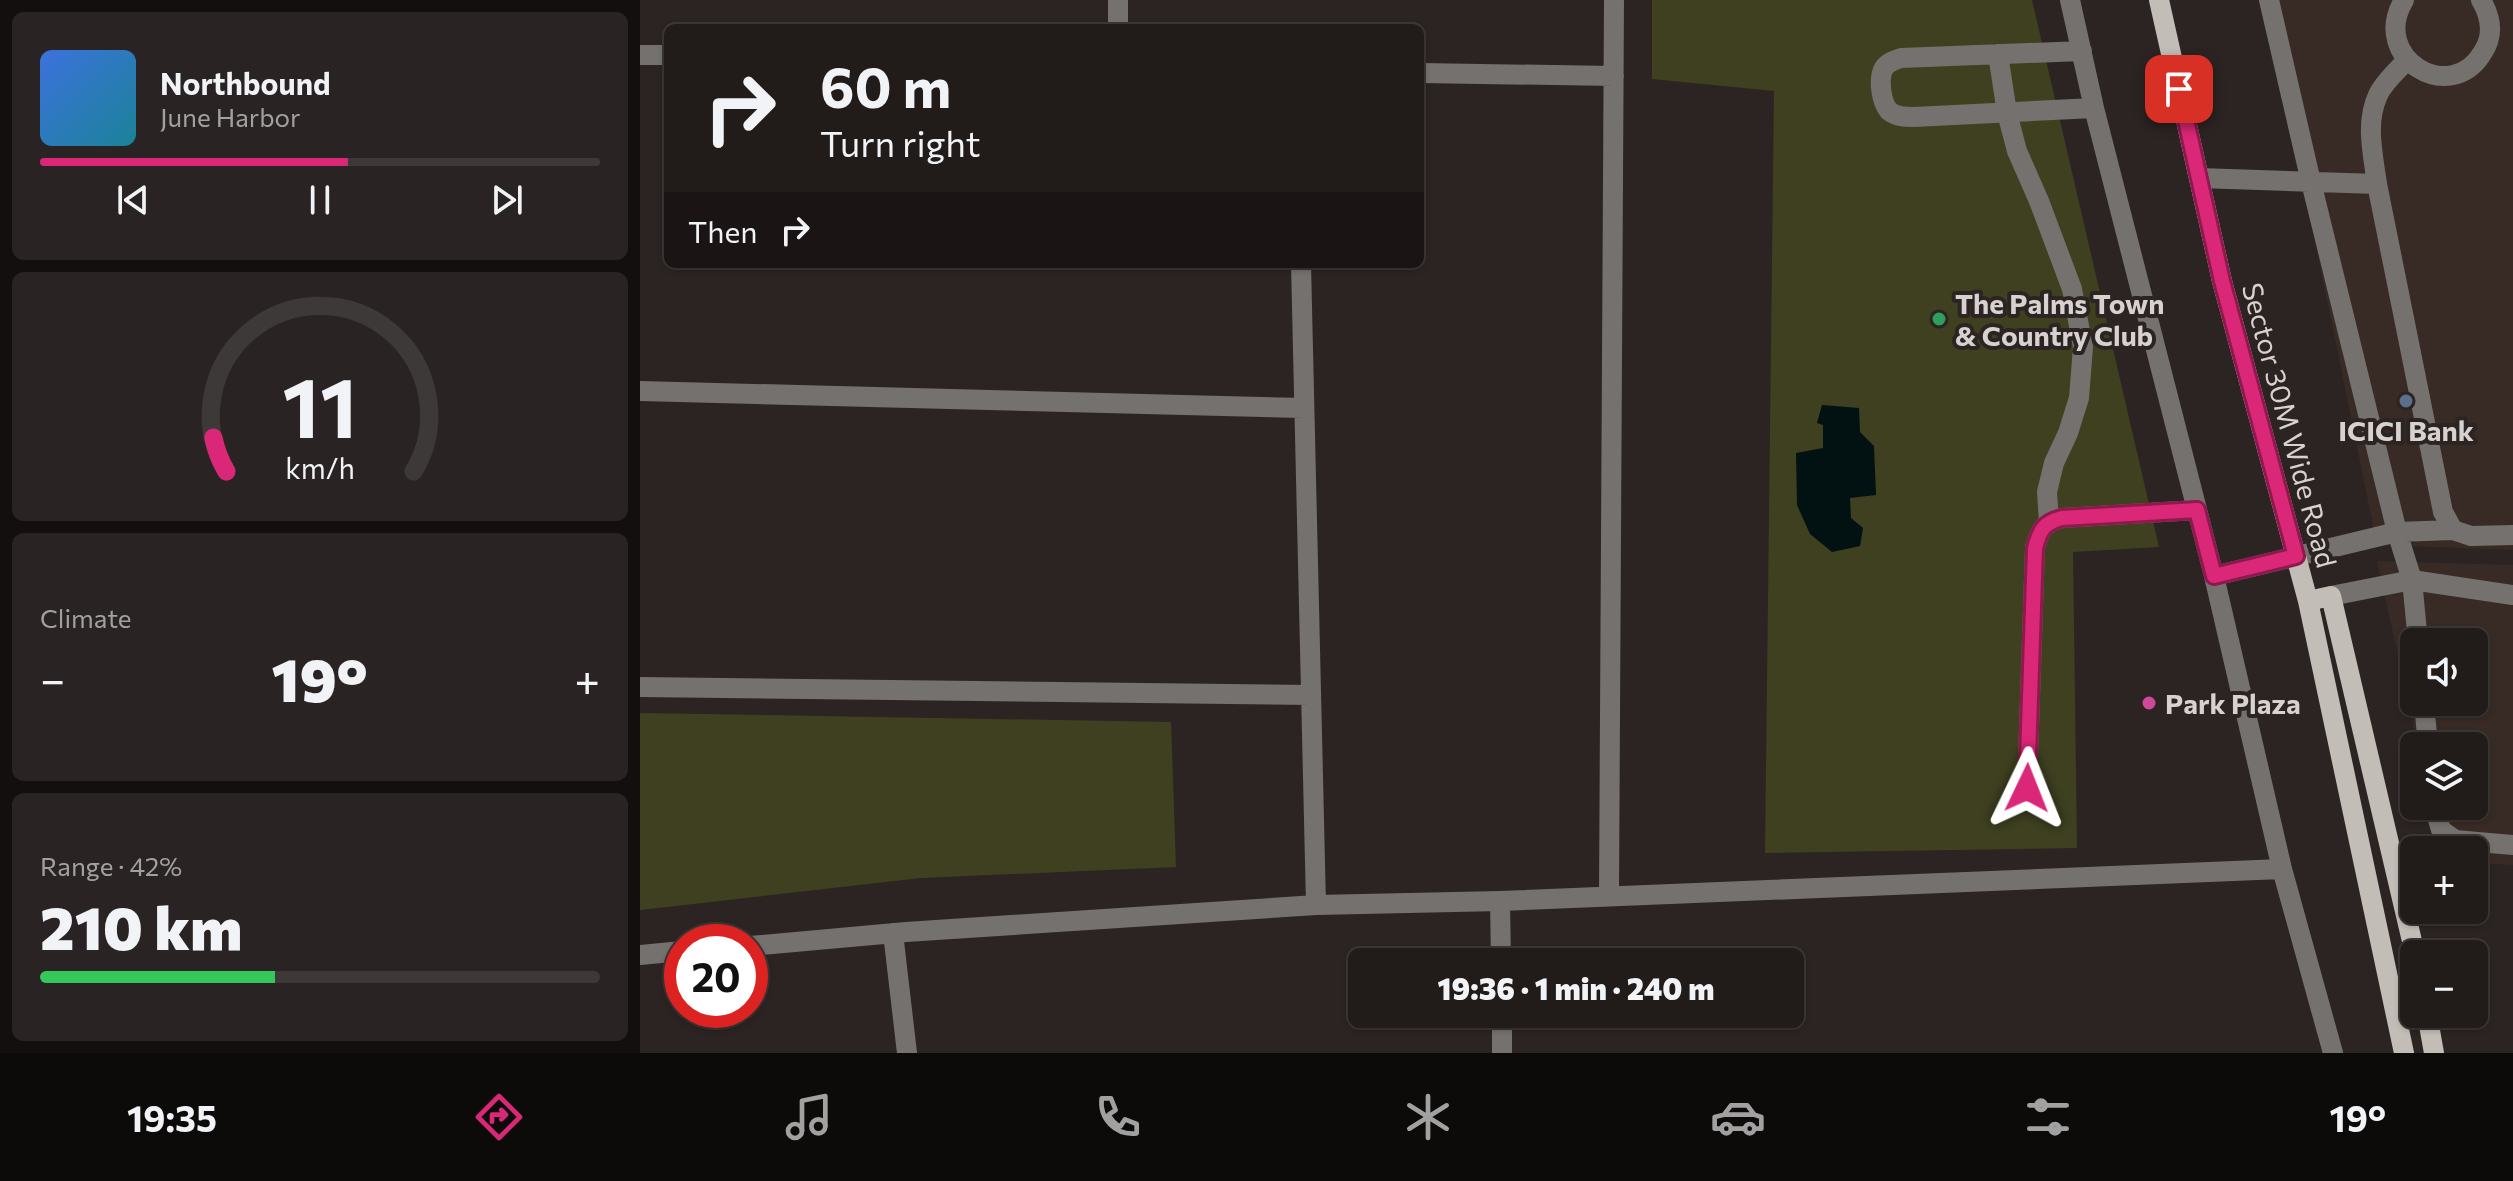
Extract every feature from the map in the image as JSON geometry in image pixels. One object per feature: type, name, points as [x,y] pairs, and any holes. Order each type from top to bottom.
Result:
[{"type":"main road","name":"Sector 30M Wide Road","points":[[2159,0],[2222,281],[2308,601],[2404,1053]]},
{"type":"main road","points":[[2308,601],[2331,596],[2412,940]]},
{"type":"main road","points":[[2390,1053],[2399,1026]]},
{"type":"main road","points":[[2430,1028],[2434,1053]]},
{"type":"street","points":[[1118,0],[1118,24]]},
{"type":"street","points":[[1609,895],[1614,0]]},
{"type":"street","points":[[2070,0],[2094,108],[2214,576],[2282,869],[2333,1053]]},
{"type":"street","points":[[2269,0],[2397,532],[2412,580],[2417,628]]},
{"type":"street","points":[[2404,0],[2396,16],[2398,47],[2419,70],[2450,76],[2478,61],[2487,47],[2491,31],[2489,15],[2482,0]]},
{"type":"street","points":[[2082,51],[1901,58],[1890,62],[1880,79],[1888,110],[1897,116],[2094,108]]},
{"type":"street","points":[[1998,54],[2007,113],[2017,151],[2072,289],[2083,347],[2079,398],[2054,463],[2047,492],[2049,522]]},
{"type":"street","points":[[640,55],[664,55]]},
{"type":"street","points":[[2407,60],[2379,92],[2371,114],[2371,139],[2377,184],[2443,512],[2453,530]]},
{"type":"street","points":[[1424,73],[1614,76]]},
{"type":"street","points":[[2199,178],[2377,184]]},
{"type":"street","points":[[1301,268],[1316,905]]},
{"type":"street","points":[[640,391],[1303,408]]},
{"type":"street","points":[[2027,788],[2035,548],[2040,532],[2049,522],[2062,518],[2197,510]]},
{"type":"street","points":[[2214,576],[2397,532],[2453,530],[2471,536],[2513,535]]},
{"type":"street","points":[[2331,596],[2412,580],[2513,595]]},
{"type":"street","points":[[640,687],[1311,695]]},
{"type":"street","points":[[2438,820],[2441,830],[2455,840],[2513,845]]},
{"type":"street","points":[[768,944],[1316,905],[1500,901],[2282,869]]},
{"type":"street","points":[[1500,901],[1501,948]]},
{"type":"street","points":[[893,933],[907,1053]]},
{"type":"street","points":[[640,955],[664,953]]},
{"type":"street","points":[[1502,1028],[1502,1053]]},
{"type":"shaded area","points":[[2266,0],[2513,0],[2513,550],[2377,545]]},
{"type":"shaded area","points":[[1822,405],[1859,408],[1860,432],[1874,446],[1876,495],[1850,498],[1851,518],[1863,528],[1860,546],[1832,552],[1810,534],[1797,505],[1796,453],[1823,448],[1823,425],[1817,423]]},
{"type":"shaded area","points":[[2377,561],[2513,565],[2513,865],[2488,864],[2488,836],[2437,836],[2434,820],[2488,820],[2488,732],[2415,732],[2411,716],[2488,716],[2488,628],[2400,628],[2400,665]]},
{"type":"green space","name":"The Palms Town & Country Club","points":[[1652,0],[2032,0],[2159,547],[2073,552],[2077,848],[1765,853],[1774,91],[1652,79]]},
{"type":"green space","points":[[640,713],[1171,722],[1176,867],[921,878],[640,910]]},
{"type":"place","name":"The Palms Town & Country Club","points":[[1939,319]]},
{"type":"place","name":"ICICI Bank","points":[[2406,401]]},
{"type":"place","name":"Park Plaza","points":[[2149,703]]},
{"type":"route","points":[[2027,788],[2035,548],[2040,532],[2049,522],[2062,518],[2197,510],[2214,576],[2296,556],[2222,281],[2179,89]]}]
